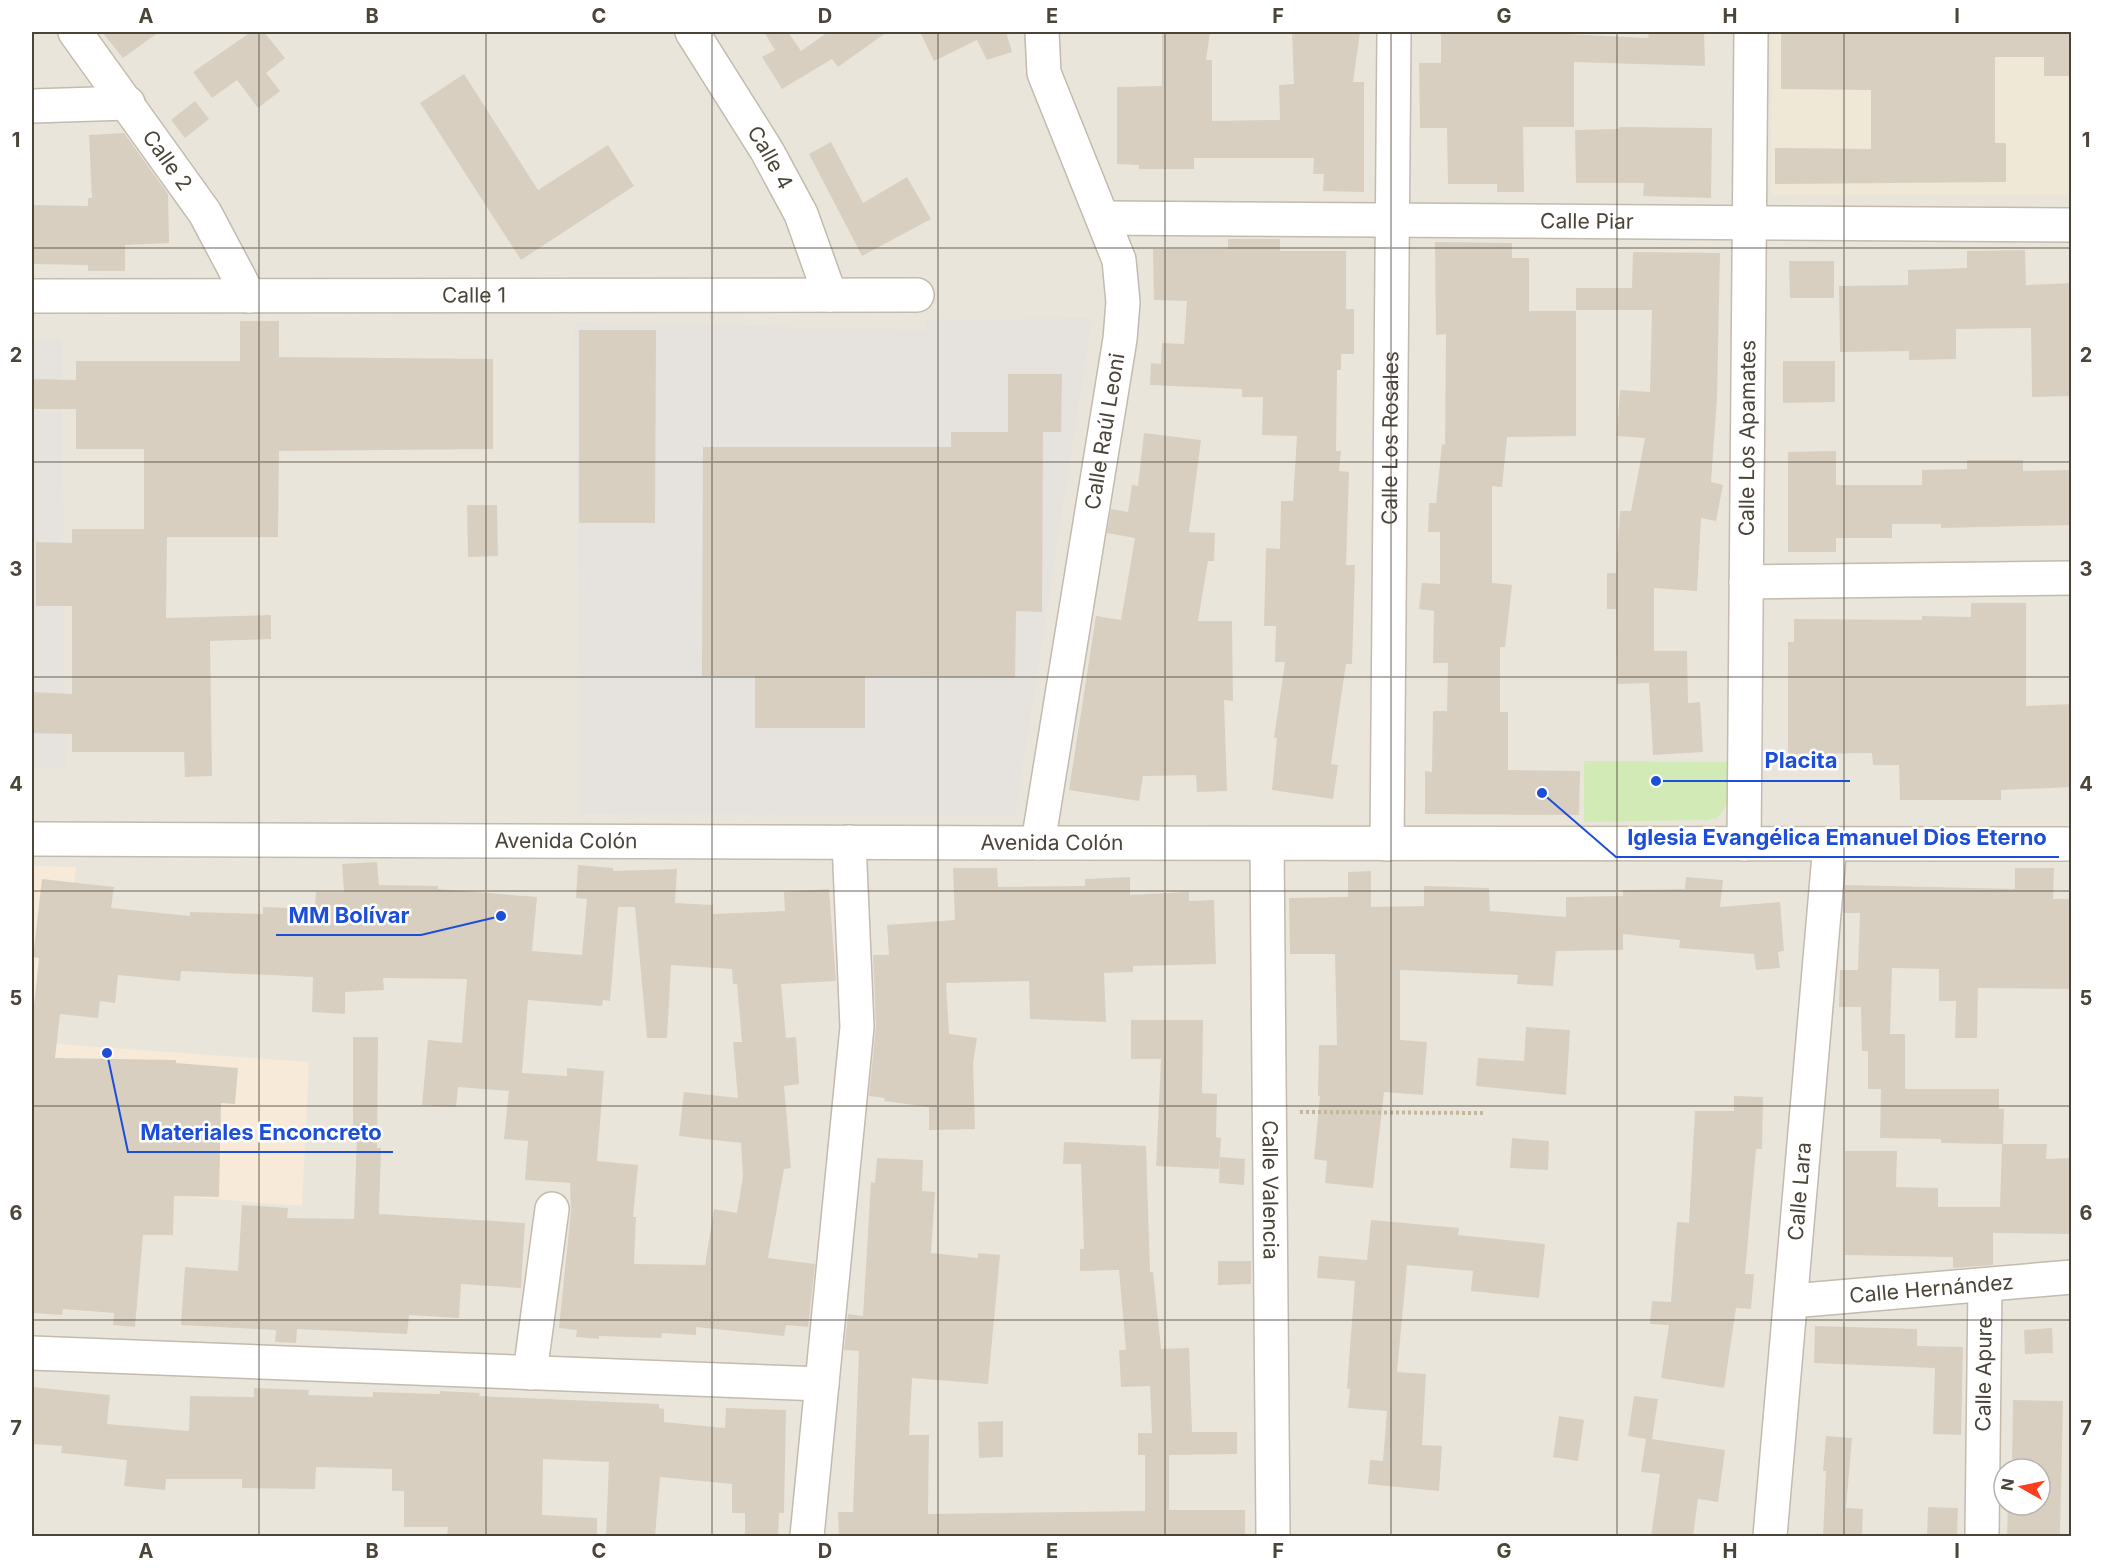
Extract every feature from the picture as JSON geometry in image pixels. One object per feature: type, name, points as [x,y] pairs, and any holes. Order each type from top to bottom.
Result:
[{"type":"street","name":"Calle 2","points":[[75,32],[205,213],[249,296]]},
{"type":"street","name":"Calle 4","points":[[692,32],[767,152],[801,214],[830,295]]},
{"type":"street","name":"Calle Raúl Leoni","points":[[1038,843],[1120,339],[1123,302],[1119,260],[1044,73],[1042,32]]},
{"type":"street","name":"Calle Los Rosales","points":[[1387,844],[1394,32]]},
{"type":"street","name":"Calle Los Apamates","points":[[1744,844],[1751,32]]},
{"type":"street","points":[[32,106],[128,103]]},
{"type":"street","name":"Calle Piar","points":[[1103,218],[2072,225]]},
{"type":"street","name":"Calle 1","points":[[32,296],[917,295]]},
{"type":"street","points":[[1746,582],[2072,578]]},
{"type":"street","name":"Avenida Colón","points":[[32,838],[1267,844],[2072,844]]},
{"type":"street","points":[[807,1536],[857,1027],[849,842]]},
{"type":"street","name":"Calle Valencia","points":[[1267,844],[1273,1536]]},
{"type":"street","name":"Calle Lara","points":[[1770,1536],[1830,844]]},
{"type":"street","points":[[530,1373],[552,1209]]},
{"type":"street","name":"Calle Hernández","points":[[1792,1301],[2072,1277]]},
{"type":"street","name":"Calle Apure","points":[[1982,1536],[1985,1285]]},
{"type":"street","points":[[32,1353],[822,1384]]},
{"type":"path","points":[[1269,1111],[1485,1113]]},
{"type":"shaded area","points":[[32,32],[2071,32],[2071,1536],[32,1536]]},
{"type":"shaded area","points":[[1772,32],[2071,32],[2071,195],[1771,195]]},
{"type":"shaded area","points":[[1092,318],[1015,816],[581,814],[575,322],[925,330],[926,320]]},
{"type":"shaded area","points":[[32,340],[62,340],[65,769],[32,769]]},
{"type":"shaded area","points":[[32,866],[76,867],[56,1044],[309,1062],[302,1206],[174,1196],[173,1235],[135,1235],[127,1229],[32,1226]]},
{"type":"green space","points":[[1584,761],[1727,762],[1727,805],[1717,818],[1707,820],[1584,822]]},
{"type":"building","points":[[102,32],[159,32],[123,58]]},
{"type":"building","points":[[251,32],[264,32],[285,58],[266,73],[280,91],[258,108],[237,80],[212,98],[193,72]]},
{"type":"building","points":[[764,32],[788,32],[801,51],[828,32],[887,32],[838,67],[832,59],[782,89],[762,57],[775,50]]},
{"type":"building","points":[[920,32],[1006,32],[1012,52],[987,60],[977,40],[934,61]]},
{"type":"building","points":[[1162,32],[1210,32],[1206,60],[1212,60],[1212,121],[1280,120],[1279,85],[1294,84],[1292,32],[1360,32],[1353,82],[1364,82],[1364,192],[1323,191],[1324,174],[1313,174],[1314,158],[1194,158],[1194,169],[1139,169],[1139,165],[1117,164],[1117,87],[1162,86]]},
{"type":"building","points":[[1441,32],[1527,32],[1648,38],[1649,32],[1704,32],[1705,66],[1574,62],[1574,127],[1523,127],[1524,192],[1497,192],[1497,184],[1448,184],[1447,128],[1420,128],[1419,63],[1441,63]]},
{"type":"building","points":[[1781,32],[2072,32],[2072,76],[2044,76],[2044,57],[1995,57],[1995,143],[2006,143],[2006,182],[1775,184],[1775,148],[1871,149],[1871,90],[1781,89]]},
{"type":"building","points":[[464,74],[538,190],[608,145],[634,186],[521,260],[420,103]]},
{"type":"building","points":[[195,101],[209,119],[185,138],[171,120]]},
{"type":"building","points":[[1619,127],[1712,128],[1711,198],[1643,196],[1644,183],[1576,183],[1575,130],[1619,129]]},
{"type":"building","points":[[124,133],[168,194],[169,243],[125,245],[125,271],[88,271],[88,265],[32,264],[32,205],[88,206],[88,198],[92,198],[89,135]]},
{"type":"building","points":[[831,142],[863,203],[907,177],[931,219],[862,256],[809,154]]},
{"type":"building","points":[[1228,239],[1280,239],[1280,251],[1346,251],[1346,309],[1354,309],[1354,354],[1341,354],[1341,370],[1337,370],[1336,451],[1341,451],[1339,471],[1349,472],[1346,565],[1355,565],[1352,664],[1346,664],[1331,764],[1338,765],[1333,799],[1272,790],[1277,738],[1274,738],[1285,662],[1275,662],[1276,626],[1264,626],[1266,548],[1280,549],[1281,501],[1293,501],[1297,436],[1262,435],[1263,397],[1242,397],[1242,389],[1150,385],[1151,363],[1161,364],[1162,343],[1184,344],[1187,301],[1154,300],[1153,249],[1228,249]]},
{"type":"building","points":[[1435,242],[1512,243],[1512,258],[1529,258],[1529,311],[1576,311],[1576,436],[1507,437],[1502,487],[1492,486],[1492,583],[1512,585],[1505,647],[1500,647],[1500,712],[1508,712],[1508,770],[1580,771],[1579,815],[1425,814],[1425,771],[1432,772],[1433,711],[1447,711],[1448,663],[1433,663],[1434,611],[1419,609],[1422,583],[1440,584],[1440,532],[1428,532],[1429,503],[1436,503],[1442,444],[1445,445],[1446,334],[1436,335]]},
{"type":"building","points":[[2025,250],[2026,285],[2072,283],[2072,396],[2032,397],[2031,328],[1956,329],[1956,359],[1909,360],[1909,351],[1840,352],[1839,286],[1908,285],[1908,270],[1967,268],[1967,251]]},
{"type":"building","points":[[1633,252],[1720,253],[1717,397],[1711,482],[1723,485],[1716,521],[1701,518],[1697,591],[1654,588],[1654,651],[1687,651],[1688,703],[1700,702],[1703,752],[1653,755],[1649,683],[1617,684],[1616,609],[1607,609],[1607,573],[1616,573],[1620,511],[1631,511],[1645,438],[1617,436],[1620,390],[1650,392],[1652,310],[1576,310],[1576,288],[1632,288]]},
{"type":"building","points":[[1789,261],[1834,261],[1834,298],[1790,298]]},
{"type":"building","points":[[240,321],[279,321],[279,357],[493,359],[493,449],[279,451],[278,537],[167,537],[166,618],[271,615],[271,639],[210,641],[212,776],[185,777],[184,752],[72,752],[72,734],[32,733],[32,692],[72,694],[72,606],[36,606],[36,542],[72,543],[72,529],[144,529],[144,449],[76,449],[76,409],[34,409],[34,379],[76,380],[76,361],[240,361]]},
{"type":"building","points":[[579,330],[656,330],[655,523],[579,523]]},
{"type":"building","points":[[1783,361],[1835,361],[1835,402],[1783,403]]},
{"type":"building","points":[[1008,374],[1062,374],[1061,432],[1043,432],[1042,612],[1016,611],[1015,677],[865,676],[865,728],[755,728],[755,676],[702,676],[703,447],[951,447],[951,432],[1008,432]]},
{"type":"building","points":[[1144,433],[1201,440],[1189,532],[1215,533],[1214,561],[1208,561],[1198,621],[1232,621],[1233,701],[1224,700],[1227,791],[1197,792],[1196,775],[1143,776],[1139,801],[1069,790],[1096,616],[1121,620],[1135,538],[1107,533],[1111,509],[1128,512],[1132,485],[1138,486]]},
{"type":"building","points":[[1836,451],[1836,485],[1922,485],[1922,470],[1967,469],[1967,460],[2023,460],[2023,471],[2072,470],[2072,525],[1941,528],[1941,524],[1892,524],[1892,538],[1836,538],[1836,552],[1788,552],[1788,452]]},
{"type":"building","points":[[467,505],[497,505],[498,556],[468,557]]},
{"type":"building","points":[[1971,603],[2026,603],[2026,706],[2072,704],[2072,787],[2001,790],[2001,800],[1900,800],[1899,765],[1873,765],[1872,753],[1788,754],[1788,642],[1794,642],[1794,619],[1922,620],[1922,616],[1971,617]]},
{"type":"building","points":[[377,862],[379,885],[438,886],[438,889],[537,897],[532,951],[582,955],[587,899],[576,898],[578,865],[613,868],[613,871],[677,869],[675,903],[713,905],[713,914],[785,911],[784,892],[829,889],[836,981],[781,984],[786,1038],[796,1037],[799,1084],[784,1086],[791,1168],[784,1169],[768,1258],[815,1264],[808,1327],[786,1325],[784,1336],[696,1327],[696,1335],[662,1333],[661,1338],[599,1336],[599,1339],[576,1337],[577,1330],[559,1328],[571,1211],[570,1183],[525,1180],[528,1141],[504,1139],[509,1091],[458,1087],[456,1107],[422,1105],[428,1040],[462,1043],[467,979],[383,978],[384,990],[345,992],[345,1014],[312,1012],[313,977],[181,971],[180,981],[118,975],[115,1003],[100,1001],[98,1018],[60,1014],[55,1058],[176,1060],[176,1063],[238,1068],[235,1104],[221,1103],[219,1197],[174,1196],[173,1235],[143,1235],[135,1327],[113,1325],[114,1313],[63,1309],[62,1315],[32,1313],[32,1024],[39,958],[33,957],[42,879],[114,887],[111,908],[190,916],[190,912],[263,914],[263,907],[315,909],[316,892],[344,892],[342,864]],"holes":[[[618,907],[635,907],[647,1038],[667,1038],[671,965],[732,969],[733,984],[737,984],[742,1042],[733,1042],[738,1098],[684,1092],[679,1136],[741,1143],[743,1176],[737,1213],[714,1209],[705,1265],[634,1264],[636,1217],[633,1217],[638,1165],[597,1161],[604,1071],[567,1068],[567,1076],[522,1073],[528,1000],[602,1006],[603,1000],[610,1001]]]},
{"type":"building","points":[[953,868],[997,868],[998,887],[1085,886],[1085,879],[1130,877],[1130,895],[1189,892],[1189,901],[1214,900],[1216,964],[1133,966],[1133,972],[1104,973],[1106,1022],[1030,1019],[1029,981],[946,983],[949,1034],[977,1038],[973,1063],[975,1129],[929,1130],[929,1107],[884,1101],[885,1098],[869,1096],[876,1026],[873,955],[889,955],[887,925],[955,920]]},
{"type":"building","points":[[2015,868],[2054,868],[2053,899],[2072,899],[2072,989],[1978,988],[1977,1038],[1955,1038],[1956,1001],[1939,1001],[1939,969],[1892,968],[1890,1034],[1905,1034],[1905,1089],[1999,1089],[1999,1109],[2004,1109],[2003,1144],[2047,1144],[2046,1159],[2072,1158],[2072,1234],[1993,1233],[1993,1265],[1953,1268],[1953,1257],[1845,1255],[1845,1151],[1897,1151],[1896,1187],[1938,1188],[1938,1207],[2000,1207],[2002,1144],[1941,1143],[1941,1139],[1880,1138],[1881,1089],[1868,1089],[1868,1051],[1862,1051],[1861,1007],[1839,1007],[1840,970],[1858,970],[1860,913],[1844,913],[1845,885],[2015,889]]},
{"type":"building","points":[[1371,871],[1371,907],[1424,906],[1424,886],[1489,888],[1490,911],[1566,917],[1566,897],[1623,896],[1623,890],[1685,889],[1686,877],[1723,880],[1720,907],[1780,902],[1784,951],[1778,952],[1780,968],[1756,970],[1754,954],[1679,948],[1680,940],[1623,934],[1623,950],[1556,951],[1553,986],[1517,984],[1518,975],[1400,970],[1400,1040],[1427,1042],[1423,1095],[1384,1092],[1373,1188],[1325,1183],[1327,1161],[1314,1159],[1320,1096],[1318,1096],[1319,1045],[1337,1045],[1335,954],[1290,954],[1289,898],[1348,897],[1348,872]]},
{"type":"building","points":[[1131,1020],[1203,1020],[1202,1093],[1217,1094],[1216,1137],[1221,1138],[1219,1169],[1156,1166],[1161,1059],[1131,1059]]},
{"type":"building","points":[[1526,1027],[1570,1030],[1566,1095],[1476,1086],[1478,1058],[1524,1061]]},
{"type":"building","points":[[353,1037],[378,1037],[377,1148],[381,1148],[379,1214],[525,1223],[521,1288],[461,1284],[459,1318],[409,1315],[407,1334],[297,1329],[296,1343],[275,1342],[276,1330],[181,1325],[185,1267],[238,1271],[242,1205],[288,1208],[287,1218],[354,1219],[357,1134],[353,1134]]},
{"type":"building","points":[[1734,1096],[1763,1097],[1762,1149],[1756,1149],[1745,1274],[1754,1274],[1751,1309],[1736,1308],[1724,1388],[1661,1378],[1669,1325],[1650,1324],[1652,1301],[1671,1302],[1677,1222],[1689,1223],[1695,1111],[1734,1111]]},
{"type":"building","points":[[1512,1138],[1549,1141],[1548,1170],[1510,1168]]},
{"type":"building","points":[[1064,1142],[1146,1146],[1150,1272],[1153,1272],[1161,1349],[1189,1348],[1192,1432],[1237,1432],[1237,1454],[1169,1455],[1169,1510],[1245,1510],[1245,1536],[839,1536],[838,1512],[853,1512],[859,1351],[844,1350],[848,1314],[863,1316],[871,1182],[875,1183],[877,1158],[923,1160],[922,1191],[935,1192],[931,1253],[978,1258],[978,1253],[1000,1255],[988,1384],[912,1378],[909,1435],[929,1435],[928,1514],[1145,1511],[1145,1455],[1138,1455],[1138,1433],[1152,1433],[1150,1386],[1121,1387],[1119,1350],[1126,1350],[1119,1270],[1080,1271],[1080,1249],[1084,1249],[1081,1164],[1063,1164]]},
{"type":"building","points":[[1220,1157],[1245,1159],[1244,1185],[1219,1183]]},
{"type":"building","points":[[1371,1220],[1459,1228],[1458,1235],[1545,1244],[1539,1298],[1471,1291],[1473,1271],[1407,1265],[1397,1372],[1426,1374],[1422,1445],[1442,1446],[1439,1491],[1368,1484],[1370,1460],[1383,1461],[1387,1411],[1348,1408],[1350,1389],[1347,1389],[1355,1281],[1317,1278],[1319,1256],[1367,1260]]},
{"type":"building","points":[[1218,1261],[1251,1261],[1251,1284],[1218,1285]]},
{"type":"building","points":[[1815,1326],[1917,1329],[1917,1346],[1963,1347],[1961,1435],[1933,1434],[1935,1368],[1814,1363]]},
{"type":"building","points":[[2052,1328],[2053,1353],[2025,1354],[2024,1330]]},
{"type":"building","points":[[32,1387],[110,1395],[107,1424],[189,1431],[190,1396],[254,1397],[254,1388],[309,1390],[308,1395],[373,1397],[373,1392],[440,1394],[440,1391],[480,1393],[479,1396],[659,1404],[659,1408],[664,1409],[664,1422],[725,1428],[726,1408],[786,1410],[784,1513],[779,1513],[778,1536],[745,1536],[745,1513],[732,1513],[732,1484],[660,1477],[655,1536],[606,1536],[609,1462],[543,1459],[542,1515],[597,1518],[597,1536],[447,1536],[448,1527],[404,1527],[404,1491],[392,1491],[392,1469],[316,1467],[315,1489],[242,1488],[242,1479],[166,1479],[165,1490],[124,1486],[127,1460],[61,1453],[62,1446],[32,1444]]},
{"type":"building","points":[[1634,1396],[1658,1399],[1652,1439],[1725,1450],[1718,1502],[1698,1499],[1693,1536],[1651,1536],[1660,1474],[1641,1472],[1646,1439],[1628,1436]]},
{"type":"building","points":[[2013,1400],[2063,1401],[2060,1536],[2007,1536],[2008,1517],[2052,1517],[2052,1457],[2012,1457]]},
{"type":"building","points":[[1559,1416],[1584,1420],[1578,1461],[1553,1457]]},
{"type":"building","points":[[1003,1421],[1003,1457],[979,1458],[978,1422]]},
{"type":"building","points":[[1826,1436],[1852,1438],[1846,1508],[1863,1509],[1862,1536],[1823,1536],[1826,1471],[1823,1471]]},
{"type":"building","points":[[1928,1507],[1958,1508],[1957,1536],[1927,1536]]},
{"type":"place","name":"Placita","points":[[1656,781]]},
{"type":"place","name":"Iglesia Evangélica Emanuel Dios Eterno","points":[[1542,793]]},
{"type":"place","name":"MM Bolívar","points":[[501,916]]},
{"type":"place","name":"Materiales Enconcreto","points":[[107,1053]]}]
